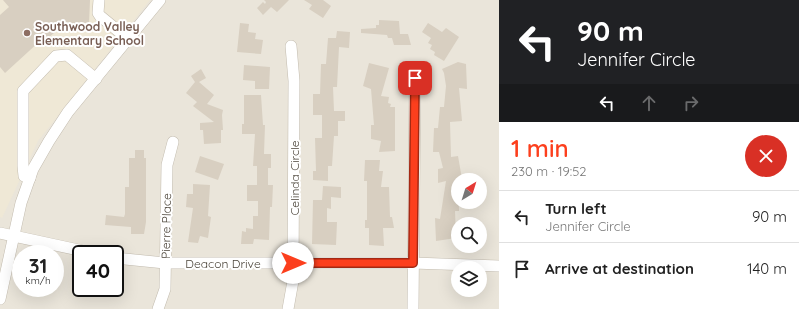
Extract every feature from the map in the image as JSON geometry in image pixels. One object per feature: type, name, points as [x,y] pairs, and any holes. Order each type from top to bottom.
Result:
[{"type":"street","points":[[99,0],[98,13],[100,16],[128,39]]},
{"type":"street","points":[[0,298],[21,203],[30,178],[49,141],[68,112],[160,0]]},
{"type":"street","name":"Celinda Circle","points":[[288,309],[293,281],[294,81],[291,46]]},
{"type":"street","points":[[30,178],[24,176],[22,166],[23,91],[56,56],[61,54],[67,55],[96,78]]},
{"type":"street","points":[[413,309],[415,78]]},
{"type":"street","name":"Pierre Place","points":[[158,309],[165,289],[167,165],[173,142]]},
{"type":"street","points":[[0,233],[72,249]]},
{"type":"street","name":"Deacon Drive","points":[[124,259],[165,263],[413,263],[499,266]]},
{"type":"shaded area","points":[[0,0],[499,0],[499,309],[0,309]]},
{"type":"shaded area","points":[[0,0],[150,0],[38,141],[2,218],[0,217]]},
{"type":"building","name":"Southwood Valley Elementary School","points":[[3,0],[90,0],[89,25],[65,24],[43,42],[40,41],[5,73],[0,67],[0,15],[9,7]]},
{"type":"building","points":[[264,0],[289,0],[277,12],[271,7],[263,15],[257,8],[263,2],[265,4],[266,2]]},
{"type":"building","points":[[304,0],[323,0],[331,6],[323,18],[309,9],[312,5]]},
{"type":"building","points":[[379,20],[399,21],[400,34],[408,34],[411,45],[394,45],[392,38],[388,38],[387,35],[361,33],[361,29],[376,28],[376,25],[379,25]]},
{"type":"building","points":[[240,23],[249,24],[248,32],[256,33],[255,39],[263,40],[261,54],[237,52]]},
{"type":"building","points":[[428,23],[442,32],[446,28],[459,37],[444,61],[434,55],[435,52],[430,49],[432,45],[428,43],[431,38],[422,32]]},
{"type":"building","points":[[337,31],[350,32],[349,48],[339,47],[337,87],[333,87],[334,111],[345,111],[345,121],[338,121],[338,136],[334,136],[332,166],[328,166],[328,181],[313,180],[313,171],[316,171],[315,138],[322,138],[322,115],[313,115],[313,94],[320,94],[321,64],[326,64],[328,38],[336,38]]},
{"type":"building","points":[[458,62],[466,64],[467,89],[459,88],[462,121],[450,122],[451,157],[458,156],[461,173],[451,173],[451,209],[459,209],[459,211],[455,211],[455,217],[451,217],[451,239],[436,241],[435,218],[440,219],[446,181],[438,183],[438,169],[443,168],[439,152],[433,152],[434,128],[438,128],[440,107],[444,107],[446,86],[442,69]]},
{"type":"building","points":[[369,63],[389,68],[381,96],[389,97],[388,103],[391,104],[390,107],[395,107],[395,151],[379,152],[381,141],[371,139],[371,125],[374,125],[371,89],[363,86]]},
{"type":"building","points":[[244,65],[270,67],[269,89],[255,89],[255,81],[243,80]]},
{"type":"building","points":[[201,69],[206,78],[199,82],[214,95],[207,104],[223,110],[223,130],[221,130],[221,143],[204,144],[203,130],[200,130],[200,123],[214,122],[193,106],[197,102],[186,93],[195,82],[191,76]]},
{"type":"building","points":[[244,95],[261,95],[263,125],[265,125],[264,154],[271,154],[271,168],[268,168],[268,185],[273,185],[272,207],[270,207],[269,240],[254,239],[253,244],[241,244],[242,231],[246,232],[246,228],[253,229],[253,216],[258,216],[258,201],[247,201],[247,185],[257,185],[257,166],[253,166],[255,134],[242,134],[242,124],[244,124]]},
{"type":"building","points":[[135,150],[144,150],[144,158],[146,158],[146,222],[144,234],[131,234],[131,227],[105,225],[106,215],[124,217],[125,187],[129,187],[129,158],[135,158]]},
{"type":"building","points":[[200,156],[224,164],[218,180],[195,172]]},
{"type":"building","points":[[365,160],[380,160],[379,171],[383,171],[381,187],[389,187],[390,217],[392,217],[394,228],[383,228],[384,246],[369,245],[369,228],[365,228],[365,220],[367,220],[367,181],[364,181]]},
{"type":"building","points":[[193,184],[210,185],[208,216],[211,217],[208,238],[200,236],[198,243],[188,242],[193,208],[186,207],[187,194],[193,194]]},
{"type":"building","points":[[323,186],[341,187],[341,198],[331,197],[331,209],[327,208],[327,222],[337,222],[336,245],[312,244],[313,200],[322,200]]},
{"type":"place","name":"Southwood Valley Elementary School","points":[[27,33]]},
{"type":"route","points":[[293,263],[413,263],[415,78]]}]
